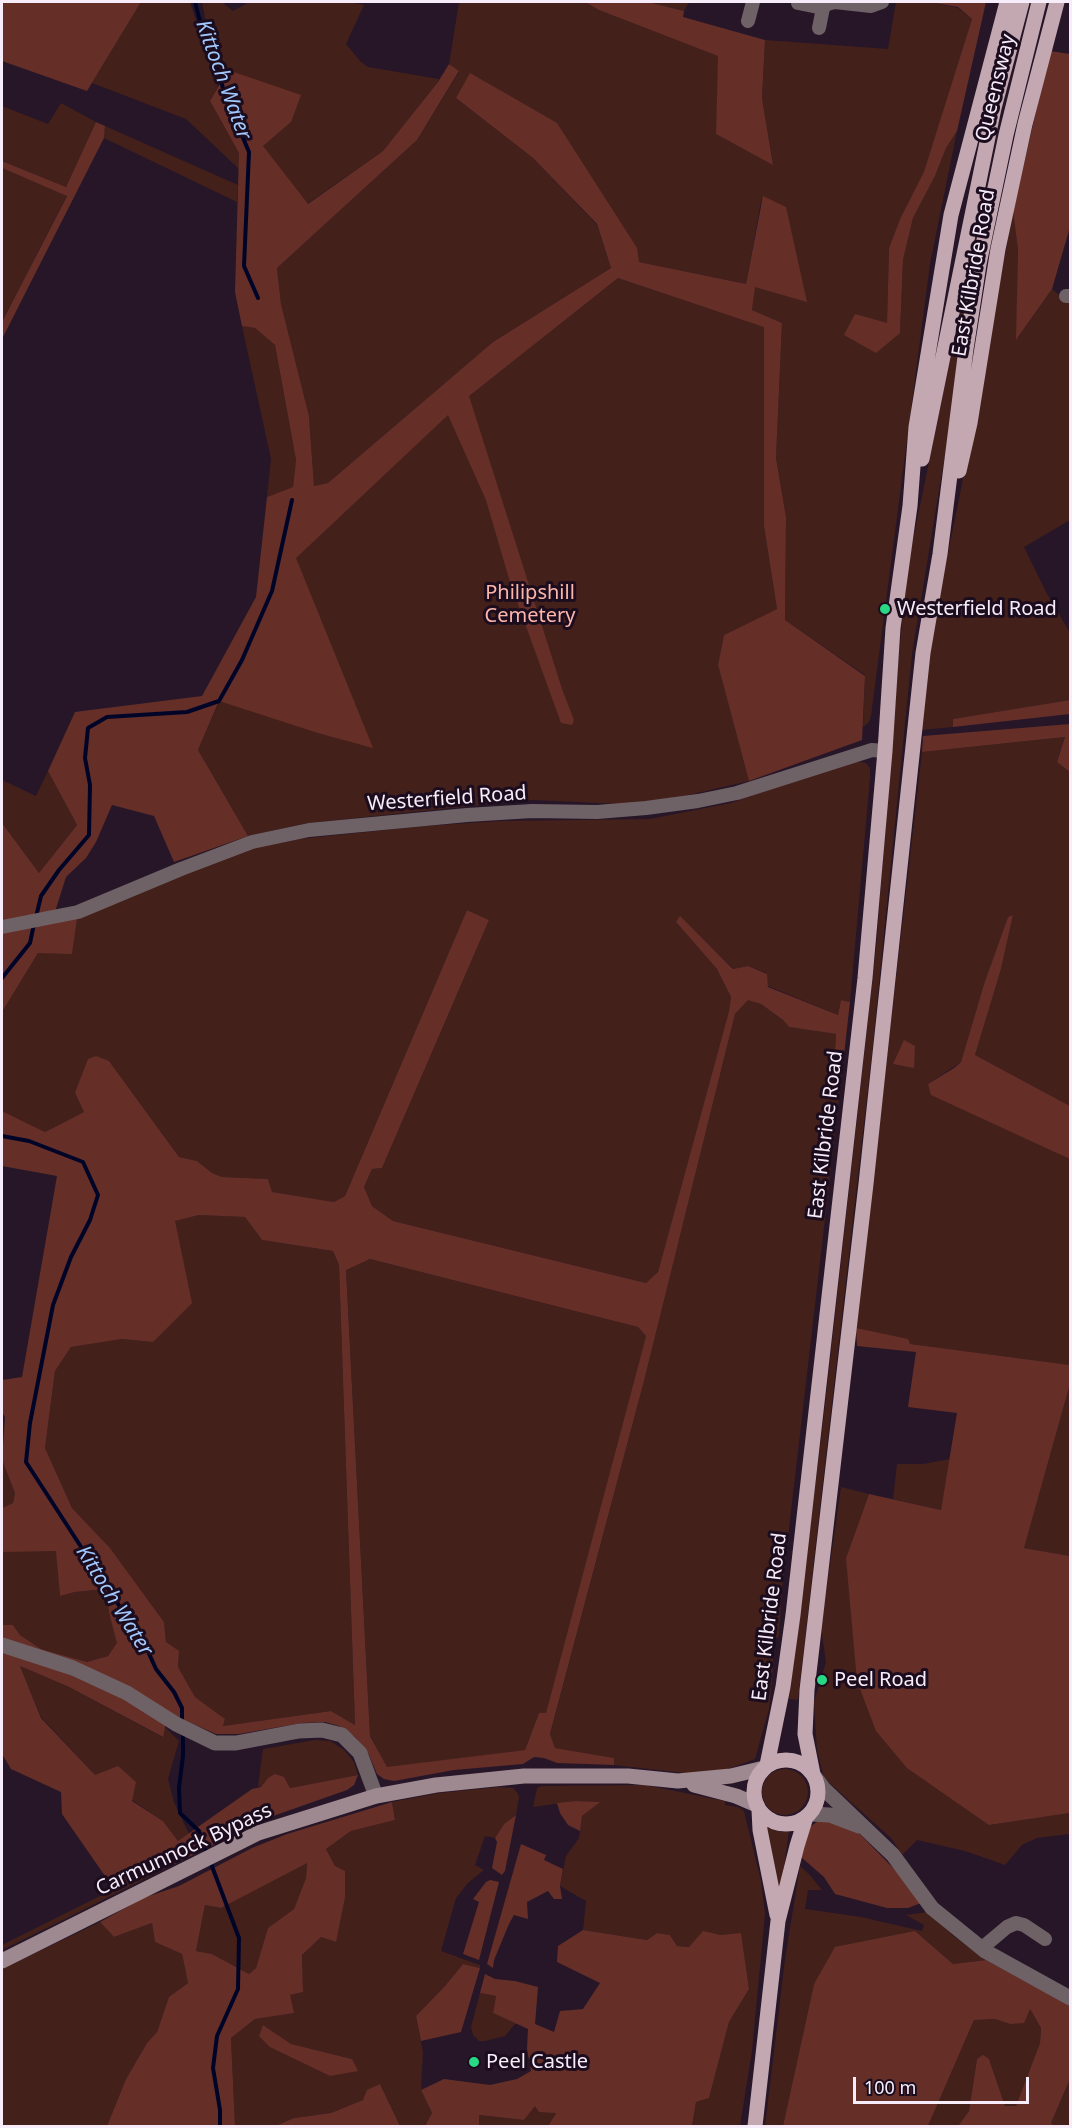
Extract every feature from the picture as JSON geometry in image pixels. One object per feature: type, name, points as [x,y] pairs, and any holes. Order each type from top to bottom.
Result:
[{"type":"main road","name":"East Kilbride Road","points":[[765,1767],[783,1687],[793,1615],[865,978],[885,751],[893,628],[910,506],[916,427],[951,214],[1007,2]]},
{"type":"main road","name":"Queensway","points":[[980,172],[1022,2]]},
{"type":"main road","name":"Queensway","points":[[996,184],[1039,2]]},
{"type":"main road","name":"East Kilbride Road","points":[[939,554],[970,423],[987,307],[1003,226],[1025,124],[1057,2]]},
{"type":"main road","name":"East Kilbride Road","points":[[910,506],[928,429],[980,172]]},
{"type":"main road","name":"East Kilbride Road","points":[[814,1776],[805,1734],[807,1690],[866,1184],[919,690],[966,349],[979,264],[996,184]]},
{"type":"main road","points":[[755,2127],[778,1921],[796,1846],[818,1796],[814,1776],[806,1766],[795,1760],[777,1761],[765,1767],[755,1782],[754,1790],[778,1921]]},
{"type":"main road","name":"Carmunnock Bypass","points":[[678,1781],[731,1776],[765,1767]]},
{"type":"main road","name":"Carmunnock Bypass","points":[[2,1961],[258,1833],[376,1796],[436,1785],[524,1776],[628,1776],[678,1781],[733,1795],[758,1807]]},
{"type":"main road","points":[[758,1807],[766,1817],[781,1824],[796,1823],[808,1815]]},
{"type":"street","points":[[748,21],[753,2]]},
{"type":"street","points":[[819,28],[827,4],[835,2],[871,6],[882,2]]},
{"type":"street","points":[[798,3],[824,8]]},
{"type":"street","name":"Westerfield Road","points":[[2,927],[78,912],[252,842],[309,830],[514,812],[607,812],[698,801],[737,793],[872,750],[885,751]]},
{"type":"street","points":[[2,1645],[73,1668],[127,1693],[176,1724],[215,1743],[236,1743],[299,1731],[322,1730],[342,1736],[360,1753],[376,1796]]},
{"type":"street","points":[[814,1776],[824,1789],[892,1855],[932,1908],[982,1948],[1071,1998]]},
{"type":"street","points":[[808,1815],[830,1815],[843,1818],[867,1830]]},
{"type":"street","points":[[982,1948],[1007,1927],[1016,1923],[1024,1925],[1045,1939]]},
{"type":"green space","points":[[2,2],[141,2],[87,91],[2,61]]},
{"type":"green space","points":[[141,2],[190,2],[218,87],[210,101],[239,153],[239,169],[186,119],[92,83]]},
{"type":"green space","points":[[202,2],[222,2],[233,11],[246,4],[245,2],[350,2],[364,5],[346,44],[361,62],[368,67],[439,79],[383,151],[307,204],[262,146],[291,122],[228,70],[225,75],[208,32]]},
{"type":"green space","points":[[459,2],[585,2],[599,10],[719,56],[716,134],[773,164],[762,98],[765,40],[888,49],[896,2],[928,2],[958,8],[972,19],[925,172],[900,219],[889,248],[887,323],[900,333],[903,260],[913,218],[935,176],[946,148],[957,131],[930,264],[871,716],[869,722],[863,727],[865,675],[785,620],[786,517],[776,458],[782,323],[752,310],[762,196],[746,284],[639,262],[557,123],[456,98],[533,158],[597,225],[611,268],[493,342],[328,483],[314,486],[309,416],[281,304],[277,268],[417,140],[459,72],[449,64]]},
{"type":"green space","points":[[585,2],[648,2],[684,11],[683,17],[765,40],[762,98],[773,165],[716,134],[718,56],[599,10]]},
{"type":"green space","points":[[648,2],[689,2],[684,11]]},
{"type":"green space","points":[[928,2],[986,2],[957,131],[946,148],[935,176],[913,218],[903,260],[900,333],[876,353],[844,335],[855,314],[887,323],[889,248],[900,219],[924,172],[972,19],[958,7]]},
{"type":"green space","points":[[1050,51],[1070,54],[1070,227],[1052,289],[1016,340],[1018,250],[1013,211]]},
{"type":"green space","points":[[449,64],[459,71],[417,140],[277,268],[281,304],[309,416],[314,486],[328,483],[493,342],[611,268],[597,224],[533,158],[456,98],[470,73],[557,123],[637,248],[639,262],[746,284],[763,196],[786,207],[807,302],[755,287],[752,310],[782,323],[776,458],[786,517],[785,620],[865,676],[862,740],[749,781],[718,665],[724,635],[777,609],[764,526],[764,327],[618,278],[469,396],[562,689],[574,720],[572,725],[561,723],[510,582],[486,500],[448,415],[296,558],[373,748],[219,701],[198,750],[248,836],[174,862],[154,816],[112,805],[96,842],[86,858],[66,877],[54,915],[78,912],[72,954],[38,953],[2,1012],[2,823],[39,873],[77,825],[48,771],[75,712],[202,696],[256,597],[267,497],[293,487],[296,460],[275,345],[255,328],[242,326],[235,292],[239,153],[210,101],[228,70],[301,95],[291,122],[263,146],[308,204],[383,151],[438,82]]},
{"type":"green space","points":[[61,103],[96,122],[66,187],[2,161],[2,106],[48,124]]},
{"type":"green space","points":[[96,122],[105,126],[104,138],[2,339],[2,322],[67,196],[2,168],[2,161],[66,187]]},
{"type":"green space","points":[[105,126],[238,185],[237,202],[104,138]]},
{"type":"green space","points":[[2,168],[67,195],[2,322]]},
{"type":"green space","points":[[982,204],[971,267],[950,424],[912,654],[872,1053],[798,1700],[789,1699],[824,1414],[876,948],[907,569]]},
{"type":"green space","points":[[1013,211],[1018,250],[1017,339],[1052,289],[1065,300],[1070,301],[1070,520],[1024,547],[1046,592],[1070,633],[1070,700],[954,719],[953,727],[921,730],[931,636]]},
{"type":"green space","name":"Philipshill Cemetery","points":[[618,278],[764,326],[764,526],[777,609],[724,635],[718,665],[749,781],[645,805],[532,800],[308,823],[248,836],[198,750],[279,565],[469,395]]},
{"type":"green space","points":[[242,326],[255,328],[275,345],[296,460],[293,487],[267,497],[271,459]]},
{"type":"green space","points":[[1070,700],[1070,714],[953,727],[953,719]]},
{"type":"green space","points":[[1070,724],[1070,772],[1057,762],[1065,737],[922,752],[923,736]]},
{"type":"green space","points":[[1065,737],[1057,761],[1070,772],[1070,1106],[975,1055],[1001,969],[1013,915],[1008,917],[984,984],[961,1062],[928,1084],[1070,1159],[1070,1365],[909,1344],[856,1328],[922,752]],"holes":[[[915,1046],[911,1066],[893,1064]]]},
{"type":"green space","points":[[850,760],[866,763],[870,768],[870,778],[850,1002],[841,1000],[838,1015],[768,986],[766,973],[748,966],[734,969],[680,917],[676,922],[717,969],[731,997],[658,1272],[646,1283],[393,1221],[372,1206],[364,1187],[372,1169],[382,1168],[489,920],[467,910],[345,1196],[334,1202],[272,1192],[268,1179],[222,1177],[212,1173],[197,1161],[179,1157],[109,1061],[75,1093],[84,1112],[45,1132],[2,1111],[2,1012],[38,953],[72,953],[77,919],[235,851],[299,839],[424,826],[499,821],[650,819],[731,803]]},
{"type":"green space","points":[[48,771],[77,825],[39,873],[2,823],[2,780],[36,796]]},
{"type":"green space","points":[[467,910],[489,920],[382,1168],[372,1169],[364,1187],[372,1206],[393,1221],[646,1283],[658,1272],[731,997],[717,969],[676,922],[680,916],[733,969],[748,966],[767,974],[768,987],[838,1015],[841,1000],[850,1002],[842,1073],[834,1070],[836,1034],[789,1027],[761,1004],[748,1000],[735,1014],[644,1381],[550,1734],[555,1748],[614,1758],[614,1765],[557,1763],[534,1757],[523,1764],[454,1770],[394,1781],[384,1779],[377,1774],[368,1753],[355,1737],[339,1726],[325,1722],[302,1723],[239,1734],[216,1734],[168,1713],[163,1737],[69,1687],[20,1666],[41,1718],[95,1775],[118,1766],[136,1782],[132,1801],[163,1821],[178,1841],[252,1789],[261,1787],[268,1778],[275,1774],[284,1777],[290,1788],[358,1775],[354,1785],[347,1790],[276,1815],[174,1864],[114,1889],[62,1814],[61,1792],[11,1769],[2,1754],[2,1625],[13,1625],[20,1635],[41,1649],[87,1662],[108,1656],[117,1643],[105,1589],[60,1596],[56,1551],[2,1552],[2,1508],[13,1503],[15,1493],[2,1460],[5,1417],[2,1412],[2,1380],[22,1377],[57,1176],[2,1166],[2,1111],[45,1132],[84,1112],[75,1093],[88,1059],[96,1056],[109,1061],[179,1157],[197,1161],[212,1173],[222,1177],[268,1179],[272,1192],[334,1202],[345,1196]],"holes":[[[199,1215],[245,1217],[262,1240],[333,1251],[339,1265],[355,1725],[331,1711],[223,1726],[225,1719],[195,1697],[178,1667],[179,1651],[166,1642],[164,1622],[110,1548],[72,1508],[45,1448],[55,1371],[71,1347],[122,1339],[153,1342],[192,1303],[175,1221]],[[370,1259],[638,1327],[646,1336],[546,1713],[539,1713],[525,1750],[387,1767],[370,1736],[346,1270]]]},
{"type":"green space","points":[[1013,915],[1001,969],[975,1055],[1070,1106],[1070,1159],[931,1095],[928,1084],[961,1062],[984,984],[1008,917]]},
{"type":"green space","points":[[748,999],[761,1004],[789,1027],[836,1034],[834,1070],[842,1073],[782,1589],[779,1636],[771,1643],[769,1652],[773,1652],[773,1668],[769,1709],[755,1759],[731,1768],[730,1773],[702,1775],[614,1765],[614,1758],[555,1748],[550,1735],[644,1381],[735,1014]]},
{"type":"green space","points":[[904,1040],[915,1046],[914,1068],[893,1064]]},
{"type":"green space","points":[[199,1215],[245,1217],[262,1240],[333,1251],[339,1265],[355,1725],[331,1711],[223,1726],[225,1719],[195,1697],[178,1667],[179,1652],[166,1642],[164,1622],[110,1548],[72,1508],[45,1448],[55,1371],[71,1347],[122,1339],[153,1342],[174,1221]]},
{"type":"green space","points":[[370,1259],[638,1327],[646,1336],[546,1714],[539,1713],[525,1750],[387,1768],[370,1735],[346,1269]]},
{"type":"green space","points":[[856,1328],[908,1339],[910,1344],[1070,1365],[1070,1384],[1024,1548],[1070,1556],[1070,1813],[989,1825],[907,1768],[876,1731],[857,1681],[846,1558],[869,1494],[941,1510],[957,1413],[908,1407],[916,1352],[857,1346]]},
{"type":"green space","points":[[1070,1384],[1070,1556],[1024,1548]]},
{"type":"green space","points":[[950,1459],[941,1510],[893,1499],[897,1464],[923,1464]]},
{"type":"green space","points":[[2,1460],[15,1493],[13,1503],[2,1508]]},
{"type":"green space","points":[[841,1487],[869,1494],[846,1558],[989,1825],[1070,1813],[1070,1834],[1037,1838],[1022,1845],[1005,1865],[965,1851],[917,1840],[902,1855],[892,1839],[824,1778],[817,1750],[814,1702],[826,1662],[821,1628]]},
{"type":"green space","points":[[57,1551],[60,1596],[105,1589],[118,1643],[108,1656],[87,1662],[41,1649],[20,1635],[13,1625],[2,1625],[2,1552]]},
{"type":"green space","points":[[20,1666],[69,1687],[162,1737],[165,1727],[179,1741],[168,1779],[174,1802],[189,1834],[178,1841],[163,1821],[132,1800],[118,1767],[95,1775],[41,1717]]},
{"type":"green space","points":[[315,1740],[330,1741],[344,1750],[354,1762],[358,1775],[290,1788],[284,1777],[268,1778],[261,1787],[258,1786],[263,1749]]},
{"type":"green space","points":[[785,1769],[794,1770],[801,1776],[807,1783],[807,1801],[801,1808],[794,1814],[785,1815],[776,1814],[769,1808],[763,1801],[762,1792],[763,1783],[769,1776],[776,1770]]},
{"type":"green space","points":[[645,1785],[725,1801],[725,1805],[738,1807],[744,1811],[761,1881],[765,1914],[752,2051],[740,2126],[692,2126],[696,2102],[709,2098],[729,2022],[749,1989],[741,1934],[721,1935],[703,1932],[689,1947],[677,1946],[670,1935],[657,1933],[647,1940],[583,1930],[586,1901],[560,1886],[566,1856],[579,1838],[582,1816],[599,1802],[576,1801],[533,1807],[537,1788],[541,1786]]},
{"type":"green space","points":[[499,1787],[513,1788],[519,1797],[516,1815],[504,1824],[495,1838],[485,1836],[475,1865],[484,1870],[468,1883],[456,1898],[441,1951],[480,1965],[480,1968],[463,1964],[416,2016],[423,2052],[421,2090],[432,2113],[425,2126],[400,2126],[380,2084],[363,2100],[331,2113],[294,2118],[275,2126],[235,2126],[231,2038],[255,2019],[293,2013],[289,1995],[303,1992],[302,1955],[321,1937],[336,1942],[335,1866],[326,1849],[351,1831],[395,1820],[392,1802],[439,1793]],"holes":[[[264,2025],[290,2044],[352,2059],[330,2076],[317,2069]]]},
{"type":"green space","points":[[392,1802],[395,1820],[351,1831],[326,1849],[335,1866],[345,1871],[345,1897],[336,1942],[321,1937],[302,1955],[303,1992],[290,1995],[294,2013],[255,2019],[231,2038],[235,2126],[107,2126],[126,2079],[147,2043],[157,2032],[169,1997],[188,1983],[182,1954],[155,1942],[152,1923],[114,1937],[100,1922],[143,1898],[179,1886],[252,1848],[287,1834]],"holes":[[[307,1863],[306,1878],[294,1909],[268,1928],[256,1968],[249,1974],[212,1954],[196,1951],[205,1905],[221,1908]]]},
{"type":"green space","points":[[600,1802],[582,1816],[580,1831],[568,1825],[557,1803]]},
{"type":"green space","points":[[516,1815],[505,1871],[502,1875],[492,1868],[497,1842],[495,1838],[504,1824]]},
{"type":"green space","points":[[818,1821],[857,1831],[897,1872],[921,1903],[908,1908],[887,1908],[835,1894],[824,1877],[801,1857],[810,1827]]},
{"type":"green space","points":[[766,1827],[781,1832],[789,1831],[780,1896]]},
{"type":"green space","points":[[521,1844],[546,1855],[544,1860],[563,1869],[560,1886],[562,1899],[554,1899],[548,1891],[527,1902],[528,1919],[514,1915],[494,1960],[493,1968],[487,1964]]},
{"type":"green space","points":[[307,1862],[306,1878],[294,1909],[268,1928],[256,1968],[249,1974],[212,1954],[196,1951],[205,1905],[221,1908]]},
{"type":"green space","points":[[174,1864],[2,1950],[2,1945],[114,1889]]},
{"type":"green space","points":[[800,1866],[822,1890],[808,1890],[805,1909],[861,1917],[922,1931],[924,1925],[906,1915],[928,1912],[951,1934],[986,1960],[953,1964],[915,1931],[814,1984],[783,2126],[765,2126],[785,1959]]},
{"type":"green space","points":[[490,1880],[499,1882],[479,1960],[463,1954],[479,1902],[473,1899]]},
{"type":"green space","points":[[100,1922],[114,1937],[152,1923],[155,1942],[182,1954],[188,1983],[169,1998],[157,2032],[147,2043],[126,2079],[107,2126],[2,2126],[2,1969]]},
{"type":"green space","points":[[583,1930],[647,1940],[657,1933],[670,1935],[677,1946],[689,1947],[703,1931],[721,1935],[741,1933],[749,1989],[729,2022],[709,2098],[696,2102],[692,2126],[548,2126],[556,2113],[539,2112],[535,2106],[524,2120],[479,2115],[479,2126],[425,2126],[432,2113],[421,2090],[444,2079],[490,2085],[517,2079],[531,2071],[527,2049],[528,2029],[493,2013],[496,1996],[480,1993],[485,1974],[495,1979],[538,1987],[535,2024],[554,2032],[560,2011],[583,2009],[600,1983],[557,1962],[558,1946]]},
{"type":"green space","points":[[915,1931],[953,1964],[986,1960],[1070,2006],[1070,2079],[1051,2123],[1054,2126],[958,2126],[969,2111],[977,2059],[983,2055],[989,2059],[1005,2106],[1016,2106],[1040,2043],[1041,2028],[1030,2009],[1024,2023],[1010,2024],[995,2019],[974,2020],[928,2126],[783,2126],[814,1984],[835,1947]]},
{"type":"green space","points":[[463,1964],[480,1968],[461,2032],[421,2041],[416,2016]]},
{"type":"green space","points":[[480,1993],[496,1996],[493,2013],[516,2023],[505,2036],[479,2041],[473,2035],[471,2027]]},
{"type":"green space","points":[[1030,2009],[1041,2028],[1040,2043],[1016,2106],[1005,2106],[989,2059],[977,2059],[969,2111],[958,2126],[928,2126],[974,2020],[995,2019],[1010,2024]]},
{"type":"green space","points":[[263,2025],[291,2044],[352,2059],[358,2071],[330,2076],[270,2047],[259,2036]]},
{"type":"green space","points":[[1070,2079],[1070,2126],[1054,2126],[1051,2123]]},
{"type":"green space","points":[[380,2084],[400,2126],[275,2126],[294,2118],[331,2113],[363,2100],[367,2090]]},
{"type":"green space","points":[[535,2105],[556,2112],[548,2126],[478,2126],[479,2115],[524,2120]]},
{"type":"waterway","name":"Kittoch Water","points":[[195,2],[205,41],[249,152],[244,266],[258,298]]},
{"type":"waterway","name":"Kittoch Water","points":[[36,917],[41,896],[59,870],[89,835],[90,785],[85,758],[88,728],[107,717],[187,712],[219,701],[242,660],[272,591],[292,500]]},
{"type":"waterway","name":"Kittoch Water","points":[[2,978],[30,943],[34,924]]},
{"type":"waterway","name":"Kittoch Water","points":[[2,1136],[29,1141],[83,1162],[98,1195],[90,1220],[71,1257],[53,1305],[30,1423],[26,1462],[146,1647],[156,1669],[174,1692],[182,1708],[182,1723]]},
{"type":"waterway","name":"Kittoch Water","points":[[183,1733],[179,1788],[180,1813],[199,1831],[207,1854]]},
{"type":"waterway","name":"Kittoch Water","points":[[210,1861],[239,1938],[238,1989],[217,2036],[213,2068],[220,2110],[220,2126]]},
{"type":"place","name":"Westerfield Road","points":[[885,609]]},
{"type":"place","name":"Peel Road","points":[[822,1680]]},
{"type":"place","name":"Peel Castle","points":[[474,2062]]}]
